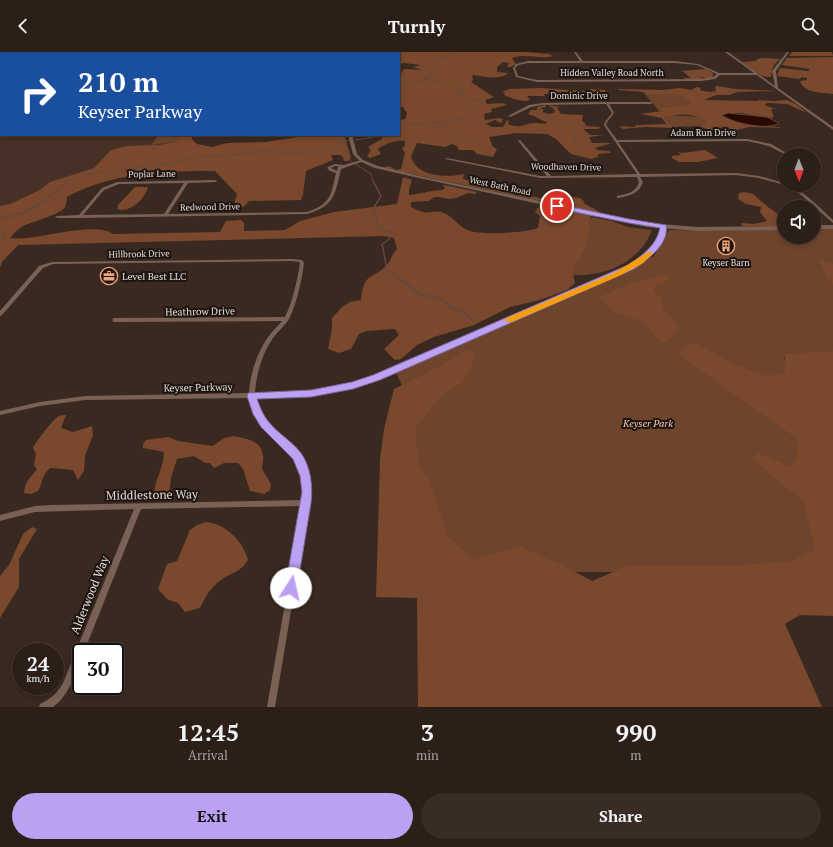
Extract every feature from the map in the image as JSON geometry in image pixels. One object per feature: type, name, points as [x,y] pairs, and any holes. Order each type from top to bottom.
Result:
[{"type":"street","points":[[574,52],[582,62],[686,62],[701,65],[719,74]]},
{"type":"street","points":[[726,52],[833,129]]},
{"type":"street","points":[[777,88],[774,71],[788,52]]},
{"type":"street","name":"Hidden Valley Road North","points":[[582,62],[519,64],[514,66],[514,73],[519,78],[537,81],[702,80],[714,78],[719,74],[756,74]]},
{"type":"street","points":[[606,103],[613,114],[606,122],[606,125],[641,182],[638,189],[630,194],[618,197]]},
{"type":"street","name":"Dominic Drive","points":[[508,116],[538,104],[651,103]]},
{"type":"street","points":[[350,136],[356,154],[362,161]]},
{"type":"street","name":"Adam Run Drive","points":[[615,141],[742,140],[768,145],[777,150]]},
{"type":"street","points":[[520,141],[550,177]]},
{"type":"street","name":"Woodhaven Drive","points":[[447,159],[526,175],[550,177],[744,174],[759,176],[777,182]]},
{"type":"street","name":"Redwood Drive","points":[[57,217],[296,214],[311,212],[324,207],[330,201],[339,168],[362,161]]},
{"type":"street","name":"West Bath Road","points":[[362,161],[396,172],[617,219],[664,227],[698,229],[777,228]]},
{"type":"street","name":"Redwood Drive","points":[[338,172],[331,170],[330,168],[335,165],[344,166]]},
{"type":"street","points":[[165,216],[187,181]]},
{"type":"street","name":"Poplar Lane","points":[[80,217],[103,189],[114,184],[128,182],[215,181]]},
{"type":"street","name":"Woodhaven Drive","points":[[799,192],[833,222]]},
{"type":"street","name":"Keyser Parkway","points":[[0,413],[40,404],[85,398],[251,396],[311,393],[353,385],[376,377],[631,267],[654,250],[661,239],[664,227]]},
{"type":"street","points":[[821,227],[833,227]]},
{"type":"street","name":"Hillbrook Drive","points":[[0,314],[41,267],[52,263],[300,261],[302,265],[290,310],[286,318]]},
{"type":"street","points":[[271,707],[306,503],[307,485],[302,465],[290,448],[272,434],[265,425],[258,414],[251,396],[257,370],[265,348],[286,318]]},
{"type":"street","name":"Heathrow Drive","points":[[114,320],[286,318]]},
{"type":"street","name":"Middlestone Way","points":[[0,518],[45,508],[306,503]]},
{"type":"street","name":"Alderwood Way","points":[[43,707],[50,705],[58,699],[66,686],[139,506]]},
{"type":"shaded area","points":[[400,52],[527,52],[554,56],[522,56],[512,58],[516,64],[511,67],[507,67],[509,63],[503,62],[497,67],[497,72],[508,73],[501,77],[472,75],[473,80],[471,82],[494,97],[485,100],[487,104],[503,103],[507,105],[491,109],[492,112],[484,114],[485,120],[499,118],[503,119],[502,122],[500,123],[495,120],[486,124],[492,127],[503,127],[507,120],[509,121],[508,124],[513,126],[532,123],[546,124],[547,122],[528,114],[531,110],[537,110],[537,107],[545,105],[546,107],[540,108],[544,110],[542,112],[549,114],[555,112],[554,109],[548,105],[560,107],[557,108],[561,114],[583,115],[582,121],[586,126],[601,127],[598,129],[583,129],[590,135],[604,135],[589,137],[592,143],[612,143],[595,148],[597,150],[609,151],[611,153],[598,154],[598,157],[591,159],[571,154],[556,139],[547,134],[516,133],[489,137],[493,147],[497,149],[493,157],[477,154],[473,150],[459,150],[457,146],[452,144],[445,147],[417,143],[411,156],[414,163],[425,172],[441,176],[464,174],[463,179],[471,181],[479,178],[491,186],[503,188],[514,193],[550,200],[575,197],[582,199],[585,204],[600,212],[382,168],[389,166],[396,170],[401,169],[405,153],[402,148],[405,146],[405,141],[384,145],[378,149],[381,154],[370,158],[367,156],[371,150],[368,147],[382,139],[382,136],[400,136],[400,120],[405,119],[407,113],[403,107],[400,107],[400,81],[402,72],[404,69],[422,70],[413,67],[421,65],[400,64],[400,56],[402,55]]},
{"type":"shaded area","points":[[792,52],[832,52],[833,56],[789,56]]},
{"type":"shaded area","points":[[833,57],[833,94],[814,92],[805,88],[800,81],[807,80],[807,78],[802,77],[799,79],[777,76],[780,68],[808,71],[810,69],[782,65],[787,58]]},
{"type":"shaded area","points":[[757,59],[781,59],[773,66],[771,77],[759,74],[741,62],[756,61]]},
{"type":"shaded area","points":[[706,69],[713,73],[713,76],[709,79],[697,76],[705,79],[685,79],[684,78],[691,78],[682,71]]},
{"type":"shaded area","points":[[697,87],[701,88],[700,90],[710,92],[716,91],[715,87],[736,89],[777,91],[737,92],[729,95],[716,95],[704,100],[787,100],[796,104],[807,113],[787,104],[768,103],[765,104],[766,106],[777,109],[771,109],[774,117],[771,118],[741,113],[723,114],[724,117],[747,124],[784,128],[749,127],[732,131],[728,127],[722,127],[713,131],[698,126],[706,123],[703,120],[698,117],[688,115],[666,117],[665,118],[674,128],[646,127],[623,129],[619,126],[635,127],[636,125],[666,124],[662,118],[640,114],[662,111],[662,107],[686,105],[690,101],[680,94],[647,94],[643,92],[618,90],[619,89],[663,90],[679,88],[691,90]]},
{"type":"shaded area","points":[[541,88],[586,91],[591,89],[605,90],[606,92],[588,95],[574,94],[575,97],[568,93],[560,97],[558,96],[559,93],[544,94],[545,96],[527,96],[530,100],[524,101],[504,95],[505,92],[501,92],[509,89]]},
{"type":"shaded area","points":[[728,113],[767,117],[779,123],[767,126],[750,125],[733,121],[722,115]]},
{"type":"shaded area","points":[[0,136],[179,136],[172,145],[8,207],[0,208]]},
{"type":"shaded area","points":[[179,136],[192,136],[192,139],[197,144],[212,147],[227,143],[265,142],[305,136],[344,136],[351,158],[348,161],[344,161],[343,157],[340,155],[331,155],[333,160],[306,171],[301,200],[249,201],[240,208],[233,208],[237,194],[215,171],[158,173],[102,182],[67,197],[65,207],[62,210],[53,215],[25,225],[10,238],[35,237],[95,229],[113,234],[220,232],[226,221],[241,220],[244,223],[244,231],[285,230],[300,221],[334,212],[397,204],[403,177],[412,180],[409,195],[443,190],[445,187],[442,185],[477,192],[475,194],[468,193],[456,198],[449,199],[434,197],[429,201],[411,202],[411,207],[425,212],[439,212],[445,214],[470,231],[494,233],[532,230],[538,228],[540,216],[535,212],[541,203],[591,213],[585,248],[574,268],[575,283],[567,290],[540,300],[510,307],[474,325],[434,337],[417,345],[401,359],[395,360],[384,349],[399,335],[395,329],[366,331],[359,334],[351,349],[339,353],[328,349],[332,329],[332,318],[342,307],[350,302],[361,300],[365,283],[371,276],[384,268],[397,249],[394,238],[384,236],[18,245],[2,262],[0,268],[0,206],[10,204],[40,190],[50,182],[94,168],[111,150],[126,146],[159,145],[175,142]]},
{"type":"shaded area","points":[[705,150],[718,158],[698,162],[679,162],[672,158],[672,156],[681,155],[678,152],[682,153]]},
{"type":"shaded area","points":[[135,187],[148,187],[144,196],[136,204],[126,209],[117,209],[118,205]]},
{"type":"shaded area","points":[[744,192],[753,194],[777,213],[777,226],[742,226],[741,223],[754,224],[767,221],[760,212],[761,207],[746,204],[738,199],[739,193]]},
{"type":"shaded area","points":[[818,260],[833,264],[833,284],[827,278]]},
{"type":"shaded area","points":[[669,273],[668,281],[654,286],[654,292],[660,296],[663,308],[679,325],[672,337],[664,343],[660,342],[645,322],[614,313],[599,297],[630,284]]},
{"type":"shaded area","points":[[694,342],[732,363],[766,376],[785,373],[785,354],[833,351],[833,616],[800,615],[785,624],[822,707],[418,707],[417,598],[376,597],[380,459],[384,429],[394,389],[421,376],[469,349],[475,355],[469,372],[462,383],[445,392],[416,427],[416,442],[420,467],[429,479],[448,536],[473,560],[519,546],[560,564],[592,581],[629,565],[742,565],[792,561],[815,549],[803,501],[752,459],[758,453],[791,467],[796,459],[799,440],[677,354]]},
{"type":"shaded area","points":[[61,415],[66,415],[61,428],[73,432],[92,426],[93,435],[85,456],[84,471],[78,480],[73,470],[50,468],[44,476],[38,491],[31,494],[24,493],[28,480],[37,470],[34,465],[36,454],[33,448],[34,446],[44,431],[56,418]]},
{"type":"shaded area","points":[[234,436],[253,441],[262,451],[262,469],[271,484],[270,490],[264,494],[250,491],[243,469],[238,463],[224,463],[214,468],[210,463],[205,463],[194,456],[177,459],[171,478],[169,496],[160,497],[154,492],[163,462],[164,452],[143,448],[143,444],[146,440],[168,437],[178,441],[213,446],[224,438]]},
{"type":"shaded area","points":[[206,522],[220,526],[233,535],[242,546],[248,560],[239,570],[225,577],[211,589],[200,608],[185,612],[178,603],[167,599],[158,589],[167,564],[177,561],[190,530],[197,525]]},
{"type":"shaded area","points":[[32,527],[37,529],[19,559],[19,587],[0,618],[0,576],[9,565],[23,534]]},
{"type":"green space","points":[[644,93],[680,94],[690,100],[686,105],[662,107],[662,111],[659,111]]},
{"type":"green space","points":[[670,115],[700,117],[706,123],[698,126],[673,127],[665,118]]},
{"type":"green space","points":[[158,136],[179,136],[175,142],[151,145]]},
{"type":"green space","points":[[591,217],[612,221],[628,227],[652,230],[639,251],[620,265],[597,273],[573,275],[574,267],[584,249]]},
{"type":"green space","name":"Keyser Park","points":[[821,227],[833,227],[833,355],[783,357],[795,370],[833,572],[397,572],[403,388],[395,370],[654,256],[669,230],[716,231],[777,228],[777,244],[821,244]]},
{"type":"waterway","points":[[443,125],[436,122],[464,119],[466,115],[471,114],[472,112],[470,111],[483,103],[482,101],[452,93],[453,91],[463,88],[461,87],[424,78],[435,71],[431,66],[432,62],[456,53],[455,52]]},
{"type":"waterway","points":[[400,83],[411,83],[427,79]]},
{"type":"waterway","points":[[537,113],[572,126],[572,130],[576,133],[574,137],[578,138],[573,141],[578,146],[579,150]]},
{"type":"waterway","points":[[400,124],[422,124],[436,128],[443,128],[444,126]]},
{"type":"waterway","points":[[445,127],[449,127],[455,134],[452,137],[478,145],[486,151],[488,155]]},
{"type":"waterway","points":[[355,140],[373,137],[371,136]]},
{"type":"waterway","points":[[344,141],[349,140]]},
{"type":"waterway","points":[[67,182],[95,173],[107,171],[123,172],[134,170],[135,167],[173,163],[200,156],[221,156],[264,151],[297,154],[337,146],[340,145],[338,143],[344,141]]},
{"type":"waterway","points":[[344,141],[349,159],[352,162]]},
{"type":"waterway","points":[[355,164],[371,174],[373,182]]},
{"type":"waterway","points":[[0,220],[24,212],[40,204],[68,181]]},
{"type":"waterway","points":[[373,181],[381,196],[373,209],[377,222],[381,228],[387,232],[392,232],[388,240],[382,244],[386,265],[389,272]]},
{"type":"waterway","points":[[0,230],[5,237],[0,242]]},
{"type":"waterway","points":[[389,271],[420,294],[441,299],[449,306],[466,314],[473,320]]},
{"type":"slow traffic","points":[[509,320],[631,267],[650,253]]},
{"type":"place","name":"Keyser Barn","points":[[726,246]]},
{"type":"place","name":"Level Best LLC","points":[[109,276]]},
{"type":"route","points":[[291,588],[306,503],[307,485],[302,465],[297,456],[290,448],[272,434],[265,425],[258,414],[251,396],[288,395],[333,390],[376,377],[631,267],[648,256],[660,242],[664,227],[647,225],[557,206]]}]
